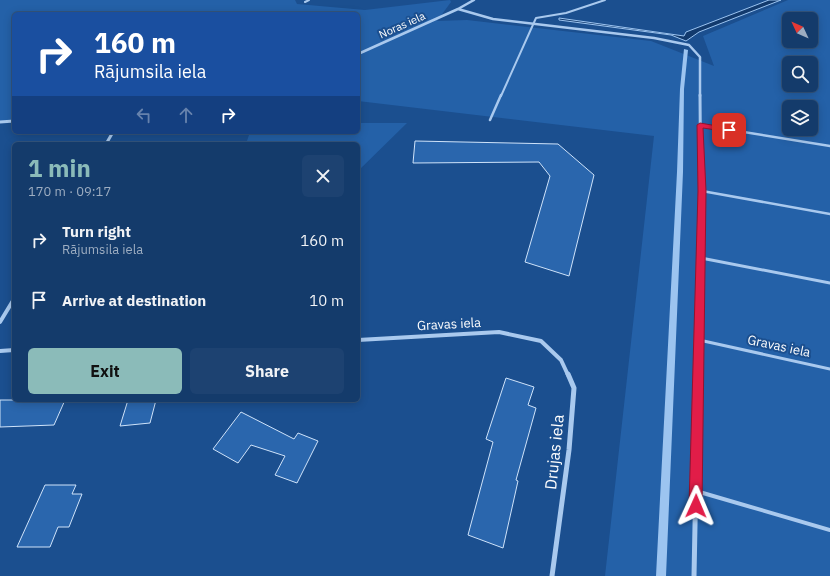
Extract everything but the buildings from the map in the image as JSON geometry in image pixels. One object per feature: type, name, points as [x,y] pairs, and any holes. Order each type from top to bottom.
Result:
[{"type":"street","name":"Noras iela","points":[[360,53],[458,9],[474,0]]},
{"type":"street","points":[[458,9],[493,19],[654,38],[689,46],[700,57],[702,191],[694,576]]},
{"type":"street","points":[[0,122],[12,121]]},
{"type":"street","points":[[0,322],[12,302]]},
{"type":"street","name":"Gravas iela","points":[[360,340],[499,332],[541,342]]},
{"type":"street","name":"Drujas iela","points":[[541,342],[561,360],[574,388],[569,450],[552,576]]},
{"type":"street","points":[[0,351],[12,350]]},
{"type":"lane","points":[[305,2],[309,0]]},
{"type":"lane","points":[[490,120],[536,18],[566,13],[605,0]]},
{"type":"lane","points":[[700,125],[830,146]]},
{"type":"lane","points":[[702,191],[830,214]]},
{"type":"lane","points":[[700,258],[830,283]]},
{"type":"lane","name":"Gravas iela","points":[[699,340],[830,368]]},
{"type":"lane","points":[[696,491],[830,530]]},
{"type":"shaded area","points":[[0,0],[295,0],[297,4],[365,10],[450,0],[451,2],[437,21],[467,20],[651,41],[714,66],[703,36],[788,0],[830,0],[830,576],[605,576],[654,136],[360,101],[360,12],[12,12],[12,121],[0,122]]},
{"type":"shaded area","points":[[769,0],[781,0],[699,32],[686,41],[671,35],[559,20],[559,18],[684,36],[686,32]]},
{"type":"shaded area","points":[[360,123],[407,123],[360,169],[360,142],[247,142],[249,134],[360,134]]},
{"type":"waterway","points":[[661,576],[680,172],[682,89],[686,50]]},
{"type":"route","points":[[696,506],[702,191],[700,125],[729,130]]}]
